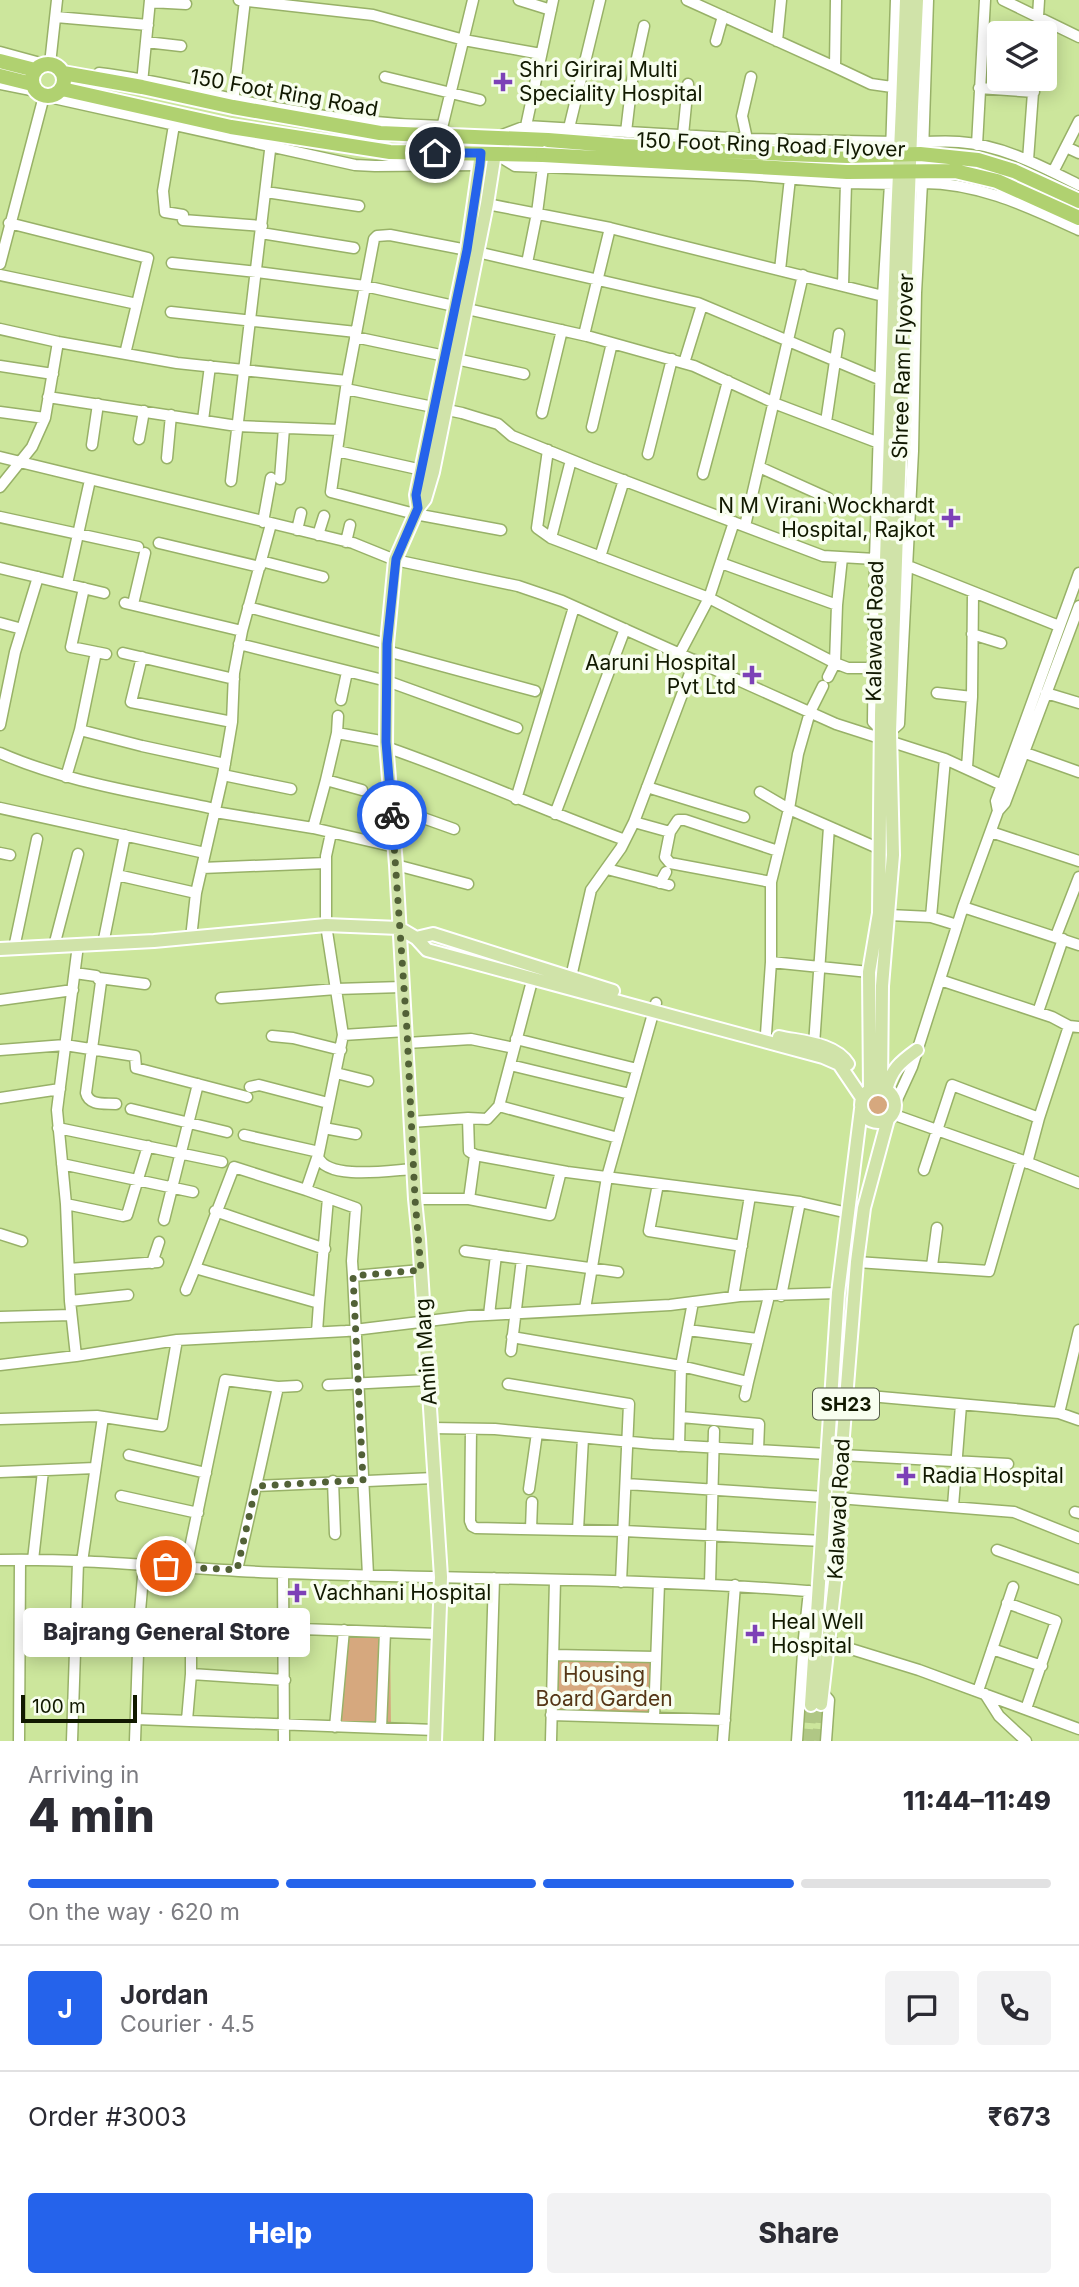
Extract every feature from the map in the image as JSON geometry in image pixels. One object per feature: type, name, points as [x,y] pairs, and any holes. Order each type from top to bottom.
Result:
[{"type":"highway","name":"150 Foot Ring Road","points":[[0,61],[48,80],[272,141],[390,152],[485,157]]},
{"type":"highway","name":"150 Foot Ring Road","points":[[0,76],[142,83],[380,132],[441,130],[499,137]]},
{"type":"highway","name":"150 Foot Ring Road Flyover","points":[[499,137],[786,154],[920,154],[978,160],[1014,171],[1079,201]]},
{"type":"highway","name":"150 Foot Ring Road Flyover","points":[[485,157],[847,172],[955,171],[997,181],[1079,218]]},
{"type":"main road","name":"Shree Ram Flyover","points":[[886,729],[887,490],[906,0]]},
{"type":"main road","name":"Shree Ram Flyover","points":[[886,729],[917,0]]},
{"type":"main road","name":"Amin Marg","points":[[472,251],[487,204],[485,157]]},
{"type":"main road","name":"Amin Marg","points":[[435,1735],[440,1577],[395,847],[386,744],[387,648],[396,559],[416,511],[425,499],[472,251],[485,157]]},
{"type":"main road","name":"Amin Marg","points":[[416,511],[416,495],[440,409]]},
{"type":"main road","name":"Kalawad Road","points":[[871,1095],[869,972],[878,913],[886,729]]},
{"type":"main road","name":"Kalawad Road","points":[[814,1591],[823,1541],[838,1293],[856,1140],[871,1095],[889,915],[893,855],[886,729]]},
{"type":"main road","points":[[0,949],[191,938],[326,925],[399,928],[416,938],[427,950],[828,1048],[845,1059],[871,1095]]},
{"type":"main road","points":[[416,938],[433,934],[824,1057],[839,1064],[871,1095],[890,1094],[892,1112],[878,1122],[872,1121],[867,1119],[871,1095],[889,1078],[898,1064],[917,1050]]},
{"type":"main road","name":"Kalawad Road","points":[[818,1701],[830,1641],[838,1498],[857,1262],[864,1208],[892,1112]]},
{"type":"main road","points":[[856,1140],[882,1143]]},
{"type":"main road","name":"SH23","points":[[814,1591],[818,1701]]},
{"type":"street","points":[[0,264],[9,223],[39,122],[48,80],[57,0]]},
{"type":"street","points":[[239,0],[373,15],[464,40],[541,54]]},
{"type":"street","points":[[233,103],[245,0]]},
{"type":"street","points":[[441,130],[473,0]]},
{"type":"street","points":[[519,0],[552,5],[526,126]]},
{"type":"street","points":[[569,128],[600,0]]},
{"type":"street","points":[[687,0],[871,84],[892,87]]},
{"type":"street","points":[[777,41],[781,0]]},
{"type":"street","points":[[835,68],[836,0]]},
{"type":"street","name":"Kalawad Road","points":[[897,0],[883,296],[875,559],[873,722],[886,729],[899,724],[913,451],[916,293],[928,0]]},
{"type":"street","points":[[977,145],[985,0]]},
{"type":"street","points":[[1003,0],[1079,37]]},
{"type":"street","points":[[1038,21],[1039,0]]},
{"type":"street","points":[[142,83],[150,1],[186,4]]},
{"type":"street","points":[[716,41],[723,16]]},
{"type":"street","points":[[56,17],[148,25]]},
{"type":"street","points":[[626,132],[632,81],[644,26]]},
{"type":"street","points":[[146,42],[181,46]]},
{"type":"street","points":[[0,52],[48,80],[174,125],[272,141],[231,481]]},
{"type":"street","points":[[385,77],[480,100]]},
{"type":"street","points":[[747,139],[741,116],[751,77]]},
{"type":"street","points":[[0,84],[48,80]]},
{"type":"street","points":[[684,135],[688,84]]},
{"type":"street","points":[[979,88],[1034,92],[1028,160]]},
{"type":"street","points":[[1054,172],[1079,121]]},
{"type":"street","points":[[174,125],[163,191],[165,212],[183,218],[354,248]]},
{"type":"street","points":[[499,137],[526,126],[747,139],[961,142],[1028,160],[1079,185]]},
{"type":"street","points":[[1066,147],[1079,153]]},
{"type":"street","points":[[527,263],[537,214],[543,161],[846,183],[922,183],[985,190],[1079,230]]},
{"type":"street","points":[[780,270],[790,178]]},
{"type":"street","points":[[843,285],[846,183]]},
{"type":"street","points":[[266,192],[359,206]]},
{"type":"street","points":[[487,204],[610,228],[883,296]]},
{"type":"street","points":[[9,223],[148,258],[125,354]]},
{"type":"street","points":[[584,335],[610,228]]},
{"type":"street","points":[[501,530],[331,492],[347,384],[374,239],[377,236],[383,234],[472,251],[702,305],[881,380]]},
{"type":"street","points":[[172,263],[365,286],[584,335],[684,363],[879,443]]},
{"type":"street","points":[[0,275],[137,304]]},
{"type":"street","points":[[746,526],[803,275]]},
{"type":"street","points":[[684,363],[702,305]]},
{"type":"street","points":[[171,312],[356,335],[524,373]]},
{"type":"street","points":[[0,329],[125,354],[347,384],[498,424],[512,436],[571,460],[823,556],[875,559]]},
{"type":"street","points":[[542,413],[562,330]]},
{"type":"street","points":[[826,422],[839,334]]},
{"type":"street","points":[[0,487],[32,447],[44,418],[58,342]]},
{"type":"street","points":[[592,427],[612,343]]},
{"type":"street","points":[[648,454],[672,359]]},
{"type":"street","points":[[0,366],[53,374]]},
{"type":"street","points":[[203,420],[210,366]]},
{"type":"street","points":[[703,474],[728,381]]},
{"type":"street","points":[[48,397],[237,425],[340,430]]},
{"type":"street","points":[[92,445],[98,404]]},
{"type":"street","points":[[139,439],[144,411]]},
{"type":"street","points":[[0,412],[44,418]]},
{"type":"street","points":[[167,458],[171,415]]},
{"type":"street","points":[[191,938],[196,893],[232,722],[239,644],[260,564],[284,428]]},
{"type":"street","points":[[548,450],[537,528],[551,538],[709,598],[835,663],[848,668],[874,668]]},
{"type":"street","points":[[337,451],[422,470]]},
{"type":"street","points":[[0,457],[346,540],[396,559],[518,586],[625,629],[836,724],[886,729],[1002,785]]},
{"type":"street","points":[[551,538],[571,460]]},
{"type":"street","points":[[759,467],[828,498]]},
{"type":"street","points":[[66,584],[90,480]]},
{"type":"street","points":[[600,557],[624,480]]},
{"type":"street","points":[[297,529],[301,513]]},
{"type":"street","points":[[314,533],[324,516]]},
{"type":"street","points":[[0,517],[142,550],[129,603],[242,631]]},
{"type":"street","points":[[680,653],[709,598],[734,522]]},
{"type":"street","points":[[346,540],[350,525]]},
{"type":"street","points":[[159,543],[323,578]]},
{"type":"street","points":[[766,1034],[771,962],[771,882],[789,809],[798,754],[810,712],[835,663],[842,558]]},
{"type":"street","points":[[720,563],[837,605]]},
{"type":"street","points":[[908,566],[1059,626]]},
{"type":"street","points":[[0,568],[104,593]]},
{"type":"street","points":[[0,725],[5,680],[38,577]]},
{"type":"street","points":[[1078,577],[1059,626],[1005,803],[998,811],[962,907],[910,1072],[892,1112],[936,1131],[1079,1183]]},
{"type":"street","points":[[66,777],[101,653],[71,647],[84,588]]},
{"type":"street","points":[[967,767],[972,697],[973,593]]},
{"type":"street","points":[[998,811],[996,801],[1002,785],[1046,693],[1079,606]]},
{"type":"street","points":[[248,607],[535,691]]},
{"type":"street","points":[[516,799],[574,607]]},
{"type":"street","points":[[0,623],[22,629]]},
{"type":"street","points":[[555,814],[625,629]]},
{"type":"street","points":[[972,634],[1001,643]]},
{"type":"street","points":[[239,644],[387,681],[517,728]]},
{"type":"street","points":[[123,653],[234,679]]},
{"type":"street","points":[[142,657],[131,702],[232,722]]},
{"type":"street","points":[[571,977],[592,891],[635,822],[695,660]]},
{"type":"street","points":[[341,700],[347,672]]},
{"type":"street","points":[[937,693],[972,697]]},
{"type":"street","points":[[1046,693],[1079,703]]},
{"type":"street","points":[[313,828],[337,733],[338,716]]},
{"type":"street","points":[[80,730],[291,789]]},
{"type":"street","points":[[337,733],[386,744],[516,799],[625,840]]},
{"type":"street","points":[[1019,751],[1079,772]]},
{"type":"street","points":[[0,753],[24,764],[66,777],[215,811],[313,828],[395,847]]},
{"type":"street","points":[[931,917],[946,759]]},
{"type":"street","points":[[326,780],[362,790]]},
{"type":"street","points":[[647,788],[744,817]]},
{"type":"street","points":[[760,792],[789,809],[880,849]]},
{"type":"street","points":[[0,807],[205,853]]},
{"type":"street","points":[[392,813],[419,816],[454,829]]},
{"type":"street","points":[[771,882],[670,863],[665,857],[670,832],[678,820],[685,820],[778,851]]},
{"type":"street","points":[[635,822],[670,832]]},
{"type":"street","points":[[814,1045],[829,827]]},
{"type":"street","points":[[991,832],[1079,860]]},
{"type":"street","points":[[306,1189],[319,1152],[343,1035],[326,925],[326,863],[331,833]]},
{"type":"street","points":[[103,944],[125,835]]},
{"type":"street","points":[[14,948],[37,839]]},
{"type":"street","points":[[54,946],[78,854]]},
{"type":"street","points":[[202,868],[326,863]]},
{"type":"street","points":[[396,865],[468,884]]},
{"type":"street","points":[[607,869],[664,884],[666,872]]},
{"type":"street","points":[[117,875],[196,893]]},
{"type":"street","points":[[1038,1013],[1079,877]]},
{"type":"street","points":[[962,907],[1079,944]]},
{"type":"street","points":[[889,915],[931,917],[957,925]]},
{"type":"street","points":[[76,1356],[57,1110],[78,945]]},
{"type":"street","points":[[771,962],[869,972]]},
{"type":"street","points":[[75,973],[145,984]]},
{"type":"street","points":[[99,978],[101,982],[86,1093],[91,1102],[116,1104]]},
{"type":"street","points":[[857,1262],[989,1271],[1024,1161],[1074,1026],[940,980]]},
{"type":"street","points":[[411,1122],[487,1119],[499,1106],[531,981]]},
{"type":"street","points":[[220,998],[402,987]]},
{"type":"street","points":[[0,1000],[72,990]]},
{"type":"street","points":[[585,1310],[607,1177],[655,1006]]},
{"type":"street","points":[[343,1035],[515,1043],[637,1069]]},
{"type":"street","points":[[272,1036],[293,1038],[341,1050]]},
{"type":"street","points":[[0,1050],[65,1045],[93,1049],[135,1056],[136,1068],[198,1084],[248,1092],[259,1085],[328,1103]]},
{"type":"street","points":[[510,1065],[630,1094]]},
{"type":"street","points":[[335,1073],[368,1081]]},
{"type":"street","points":[[164,1220],[198,1084]]},
{"type":"street","points":[[924,1170],[952,1085],[1039,1118]]},
{"type":"street","points":[[0,1098],[60,1089]]},
{"type":"street","points":[[499,1106],[618,1138]]},
{"type":"street","points":[[131,1109],[227,1132]]},
{"type":"street","points":[[468,1118],[468,1146],[469,1151],[475,1155],[561,1171],[800,1202],[848,1213]]},
{"type":"street","points":[[58,1128],[222,1162]]},
{"type":"street","points":[[324,1128],[356,1134]]},
{"type":"street","points":[[244,1135],[319,1152]]},
{"type":"street","points":[[66,1204],[124,1216],[130,1212],[148,1146]]},
{"type":"street","points":[[319,1152],[321,1163],[340,1171],[413,1169]]},
{"type":"street","points":[[469,1199],[475,1155]]},
{"type":"street","points":[[62,1164],[193,1192]]},
{"type":"street","points":[[186,1290],[234,1167],[356,1208],[352,1261],[368,1575]]},
{"type":"street","points":[[415,1199],[469,1199],[550,1215],[561,1171]]},
{"type":"street","points":[[658,1184],[649,1231],[741,1246]]},
{"type":"street","points":[[733,1297],[750,1196]]},
{"type":"street","points":[[317,1332],[328,1198]]},
{"type":"street","points":[[781,1296],[800,1202]]},
{"type":"street","points":[[215,1211],[325,1249]]},
{"type":"street","points":[[932,1266],[937,1228]]},
{"type":"street","points":[[1,1236],[22,1241]]},
{"type":"street","points":[[69,1269],[155,1263],[159,1242]]},
{"type":"street","points":[[465,1251],[618,1272]]},
{"type":"street","points":[[489,1315],[496,1255]]},
{"type":"street","points":[[511,1352],[522,1259]]},
{"type":"street","points":[[195,1268],[319,1303]]},
{"type":"street","points":[[353,1276],[421,1270]]},
{"type":"street","points":[[0,1365],[177,1340],[355,1330],[489,1315],[733,1297],[838,1293]]},
{"type":"street","points":[[70,1301],[128,1295]]},
{"type":"street","points":[[745,1396],[769,1296]]},
{"type":"street","points":[[679,1446],[681,1366],[693,1302]]},
{"type":"street","points":[[0,1317],[71,1315]]},
{"type":"street","points":[[688,1330],[757,1339]]},
{"type":"street","points":[[1059,1413],[1078,1335]]},
{"type":"street","points":[[512,1337],[681,1366],[748,1382]]},
{"type":"street","points":[[0,1419],[103,1417],[162,1426],[177,1340]]},
{"type":"street","points":[[186,1567],[225,1380],[278,1387],[297,1386]]},
{"type":"street","points":[[328,1385],[428,1380]]},
{"type":"street","points":[[509,1384],[628,1404],[621,1582]]},
{"type":"street","points":[[237,1570],[278,1387]]},
{"type":"street","points":[[847,1394],[1059,1413],[1079,1420]]},
{"type":"street","points":[[953,1506],[961,1405]]},
{"type":"street","points":[[72,1741],[80,1562],[103,1417]]},
{"type":"street","points":[[681,1417],[760,1424],[758,1451]]},
{"type":"street","points":[[431,1428],[827,1454]]},
{"type":"street","points":[[471,1429],[472,1526],[823,1541]]},
{"type":"street","points":[[710,1584],[714,1431]]},
{"type":"street","points":[[528,1489],[537,1433]]},
{"type":"street","points":[[578,1530],[583,1438]]},
{"type":"street","points":[[129,1455],[206,1473]]},
{"type":"street","points":[[842,1455],[1008,1464]]},
{"type":"street","points":[[0,1472],[95,1468]]},
{"type":"street","points":[[33,1560],[43,1471]]},
{"type":"street","points":[[256,1486],[434,1478]]},
{"type":"street","points":[[332,1481],[335,1534]]},
{"type":"street","points":[[626,1484],[824,1497]]},
{"type":"street","points":[[121,1496],[198,1513]]},
{"type":"street","points":[[838,1498],[1014,1513],[1079,1538]]},
{"type":"street","points":[[531,1529],[532,1502]]},
{"type":"street","points":[[997,1550],[1079,1579]]},
{"type":"street","points":[[0,1560],[283,1573],[710,1584],[814,1591],[797,1741]]},
{"type":"street","points":[[19,1741],[20,1560]]},
{"type":"street","points":[[135,1741],[144,1565]]},
{"type":"street","points":[[283,1573],[284,1741]]},
{"type":"street","points":[[489,1741],[495,1578]]},
{"type":"street","points":[[551,1741],[555,1580]]},
{"type":"street","points":[[654,1718],[659,1583]]},
{"type":"street","points":[[723,1741],[735,1585]]},
{"type":"street","points":[[981,1692],[992,1648],[1013,1587]]},
{"type":"street","points":[[1007,1603],[1056,1621],[1026,1709]]},
{"type":"street","points":[[139,1623],[438,1634]]},
{"type":"street","points":[[187,1720],[191,1625]]},
{"type":"street","points":[[335,1727],[344,1630]]},
{"type":"street","points":[[381,1728],[385,1632]]},
{"type":"street","points":[[830,1641],[1079,1728]]},
{"type":"street","points":[[992,1648],[1042,1665]]},
{"type":"street","points":[[553,1655],[656,1657]]},
{"type":"street","points":[[191,1674],[285,1680]]},
{"type":"street","points":[[981,1692],[999,1716],[1026,1741]]},
{"type":"street","points":[[818,1701],[829,1700],[826,1741]]},
{"type":"street","points":[[551,1715],[725,1720]]},
{"type":"street","points":[[136,1719],[381,1728],[435,1735]]},
{"type":"green space","points":[[878,1091],[888,1096],[889,1105],[885,1116],[875,1122],[870,1120],[867,1108],[869,1100]]},
{"type":"green space","points":[[344,1630],[390,1632],[391,1728],[335,1727]]},
{"type":"green space","name":"Housing Board Garden","points":[[553,1655],[656,1657],[654,1718],[551,1715]]},
{"type":"tunnel","points":[[818,1741],[821,1704]]},
{"type":"tunnel","points":[[808,1741],[811,1705]]},
{"type":"way so far","points":[[166,1566],[237,1570],[256,1486],[363,1480],[353,1276],[421,1270],[392,815]]},
{"type":"place","name":"Shri Giriraj Multi Speciality Hospital","points":[[503,82]]},
{"type":"place","name":"N M Virani Wockhardt Hospital, Rajkot","points":[[951,518]]},
{"type":"place","name":"Aaruni Hospital Pvt Ltd","points":[[752,675]]},
{"type":"place","name":"Radia Hospital","points":[[906,1476]]},
{"type":"place","name":"Bajrang General Store","points":[[166,1566]]},
{"type":"place","name":"Vachhani Hospital","points":[[297,1593]]},
{"type":"place","name":"Heal Well Hospital","points":[[755,1634]]},
{"type":"route","points":[[392,815],[386,742],[387,644],[396,559],[418,508],[416,495],[467,250],[481,153],[435,153]]}]
